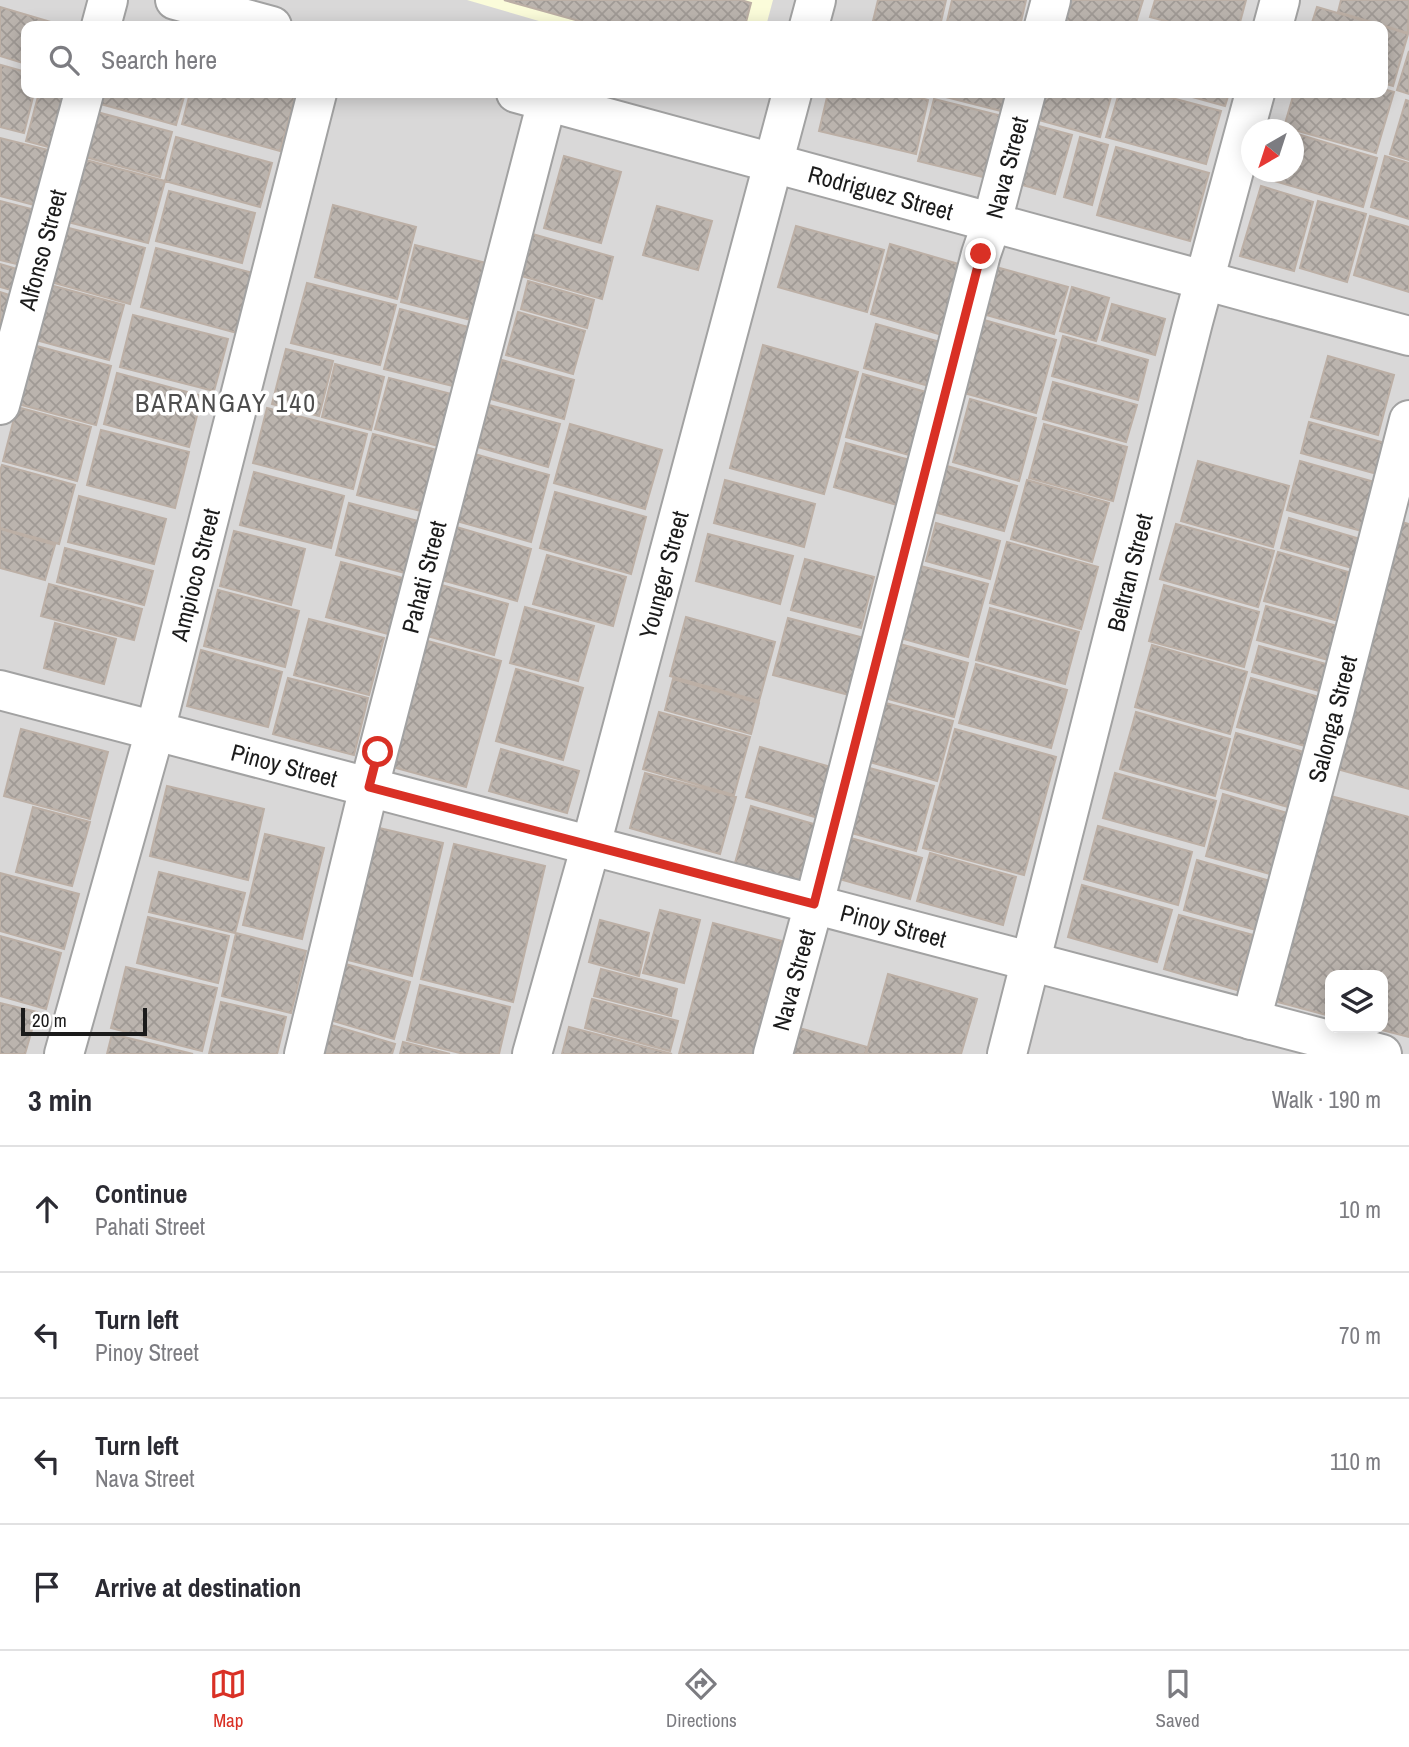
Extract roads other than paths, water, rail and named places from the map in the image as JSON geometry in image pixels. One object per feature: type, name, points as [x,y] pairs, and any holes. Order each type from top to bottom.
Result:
[{"type":"street","points":[[103,21],[108,0]]},
{"type":"street","points":[[175,0],[253,21]]},
{"type":"street","points":[[810,21],[816,0]]},
{"type":"street","points":[[1045,21],[1051,0]]},
{"type":"street","points":[[1274,21],[1280,0]]},
{"type":"street","name":"Alfonso Street","points":[[0,405],[83,98]]},
{"type":"street","name":"Ampioco Street","points":[[64,1054],[156,731],[316,98]]},
{"type":"street","name":"Pahati Street","points":[[304,1054],[531,98]]},
{"type":"street","name":"Rodriguez Street","points":[[535,98],[1409,336]]},
{"type":"street","name":"Younger Street","points":[[532,1054],[591,845],[791,98]]},
{"type":"street","name":"Nava Street","points":[[773,1054],[981,254],[1025,98]]},
{"type":"street","name":"Beltran Street","points":[[1007,1054],[1193,322],[1254,98]]},
{"type":"street","name":"Salonga Street","points":[[1251,1020],[1335,709],[1409,419]]},
{"type":"street","name":"Pinoy Street","points":[[0,690],[1382,1054]]},
{"type":"district","name":"BARANGAY 140","points":[[226,402]]}]
